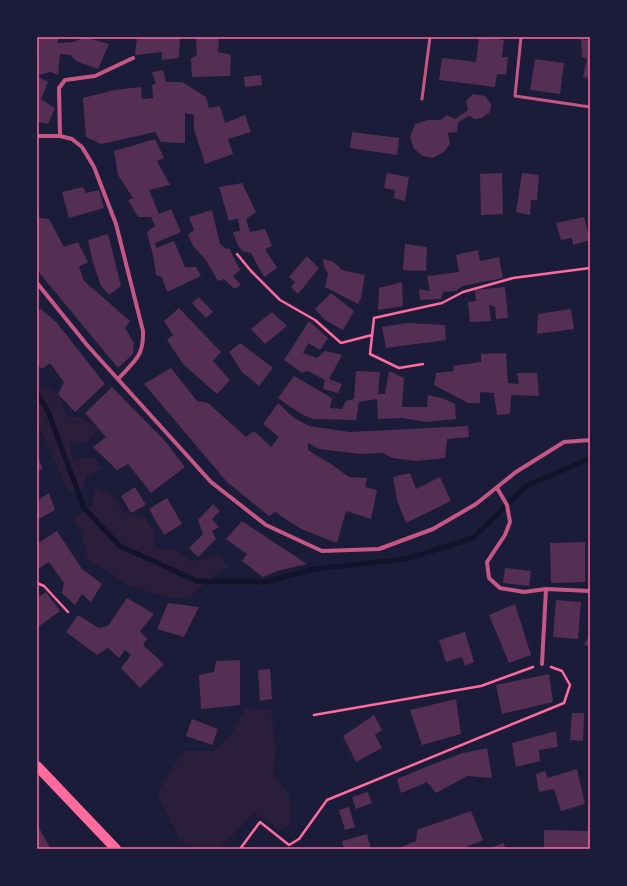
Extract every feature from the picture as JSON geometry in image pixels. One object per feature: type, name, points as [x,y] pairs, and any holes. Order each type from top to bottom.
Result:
[{"type":"main road","points":[[37,766],[116,849]]},
{"type":"street","points":[[60,136],[59,88],[62,83],[65,80],[95,76],[133,58]]},
{"type":"street","points":[[37,136],[60,136],[72,140],[82,146],[94,167],[116,224],[143,330],[144,344],[141,354],[118,379]]},
{"type":"street","points":[[37,283],[118,379],[211,482],[266,525],[322,551],[378,549],[432,529],[476,504],[516,472],[564,442],[590,440]]},
{"type":"street","points":[[497,488],[507,505],[510,522],[505,534],[487,562],[488,578],[500,588],[524,592],[546,589],[590,591]]},
{"type":"street","points":[[542,664],[546,589]]},
{"type":"lane","points":[[422,99],[430,37]]},
{"type":"lane","points":[[521,37],[515,96],[590,107]]},
{"type":"path","points":[[237,254],[250,271],[280,300],[315,320],[341,343],[372,335]]},
{"type":"path","points":[[424,364],[399,368],[370,354],[374,318],[442,303],[463,292],[513,278],[590,268]]},
{"type":"path","points":[[37,583],[44,586],[68,612]]},
{"type":"path","points":[[240,849],[260,822],[289,845],[299,839],[327,800],[564,703],[570,685],[562,671],[542,664],[481,686],[314,715]]},
{"type":"shaded area","points":[[37,387],[46,388],[58,394],[67,417],[81,417],[99,429],[87,442],[70,444],[72,460],[94,457],[101,469],[86,476],[84,489],[69,492],[37,421]]},
{"type":"shaded area","points":[[95,486],[111,494],[124,513],[144,517],[154,533],[155,549],[176,549],[192,562],[218,554],[229,568],[218,572],[190,597],[166,597],[130,586],[88,559],[80,530],[74,519],[93,504]]},
{"type":"shaded area","points":[[246,708],[271,710],[276,749],[273,774],[290,796],[290,825],[280,830],[254,813],[229,839],[214,849],[206,850],[181,841],[157,794],[183,751],[215,751],[233,732]]},
{"type":"building","points":[[37,37],[59,37],[57,43],[74,42],[84,37],[109,44],[98,69],[76,61],[71,55],[60,54],[58,75],[50,72],[37,76],[39,46],[37,46]]},
{"type":"building","points":[[137,37],[180,37],[179,58],[162,60],[162,52],[135,55]]},
{"type":"building","points":[[196,37],[219,37],[218,52],[231,55],[230,76],[192,77],[191,58],[197,55]]},
{"type":"building","points":[[479,37],[504,40],[502,57],[508,57],[506,75],[497,74],[495,87],[439,80],[442,58],[476,62]]},
{"type":"building","points":[[581,39],[590,40],[590,78],[583,77],[587,59],[582,57]]},
{"type":"building","points":[[535,59],[564,63],[560,94],[530,90]]},
{"type":"building","points":[[163,70],[166,82],[182,82],[206,97],[209,108],[220,106],[225,123],[245,115],[251,132],[228,139],[233,154],[205,164],[194,129],[194,115],[185,113],[185,143],[161,142],[155,132],[101,144],[86,137],[83,98],[114,90],[141,87],[142,99],[153,98],[152,85],[156,84],[152,72]]},
{"type":"building","points":[[261,75],[262,85],[245,87],[244,77]]},
{"type":"building","points":[[37,76],[48,82],[41,99],[55,108],[48,124],[37,122]]},
{"type":"building","points":[[473,94],[485,96],[491,104],[490,112],[482,118],[475,119],[469,116],[458,122],[457,132],[448,133],[450,144],[444,152],[433,158],[423,156],[414,149],[410,137],[415,124],[428,120],[441,120],[447,115],[455,119],[468,110],[466,101]]},
{"type":"building","points":[[352,132],[399,138],[397,155],[350,148]]},
{"type":"building","points":[[155,139],[164,158],[157,161],[170,185],[149,190],[159,214],[171,209],[181,232],[155,243],[156,248],[174,241],[185,267],[196,267],[201,276],[167,292],[162,277],[156,275],[147,232],[155,226],[151,217],[138,217],[128,200],[133,198],[118,175],[114,151]]},
{"type":"building","points":[[387,173],[409,177],[405,201],[394,198],[395,190],[384,188]]},
{"type":"building","points":[[502,173],[503,214],[481,215],[480,174]]},
{"type":"building","points":[[522,173],[539,175],[537,200],[531,200],[530,215],[516,212]]},
{"type":"building","points":[[242,183],[256,212],[246,219],[250,232],[265,229],[272,246],[265,249],[277,268],[264,277],[251,253],[243,251],[238,246],[233,232],[240,231],[238,218],[229,221],[219,187]]},
{"type":"building","points":[[83,187],[86,193],[99,190],[104,208],[69,218],[62,192]]},
{"type":"building","points":[[212,210],[220,244],[226,249],[229,248],[240,270],[233,276],[241,285],[234,289],[224,279],[218,281],[206,260],[193,246],[188,235],[194,230],[189,217]]},
{"type":"building","points":[[37,213],[40,218],[49,219],[64,247],[78,242],[88,262],[79,267],[84,281],[130,321],[125,328],[134,343],[133,354],[118,368],[37,270]]},
{"type":"building","points":[[584,217],[590,240],[573,245],[572,238],[561,240],[556,223]]},
{"type":"building","points":[[108,234],[121,286],[109,295],[101,286],[92,259],[88,240]]},
{"type":"building","points":[[405,244],[427,247],[426,271],[403,270]]},
{"type":"building","points":[[478,250],[480,261],[499,257],[503,278],[462,286],[456,291],[443,292],[441,299],[420,300],[419,289],[430,291],[427,276],[459,272],[456,255]]},
{"type":"building","points":[[307,256],[319,268],[298,294],[291,287],[295,282],[289,277]]},
{"type":"building","points":[[323,259],[334,262],[342,270],[365,275],[361,298],[358,304],[325,287],[328,274],[324,266]]},
{"type":"building","points":[[402,282],[403,306],[378,310],[379,288]]},
{"type":"building","points":[[505,287],[508,318],[496,319],[495,307],[489,305],[491,321],[470,322],[468,302],[476,301],[475,290]]},
{"type":"building","points":[[331,293],[354,311],[343,330],[325,320],[315,309]]},
{"type":"building","points":[[199,297],[213,312],[206,318],[192,303]]},
{"type":"building","points":[[179,308],[221,352],[213,361],[230,380],[217,394],[183,364],[167,340],[173,335],[164,321]]},
{"type":"building","points":[[41,309],[57,323],[105,384],[75,412],[58,394],[64,382],[50,363],[42,369],[37,365],[37,312]]},
{"type":"building","points":[[571,309],[574,329],[537,334],[538,314]]},
{"type":"building","points":[[272,312],[287,326],[265,344],[251,329]]},
{"type":"building","points":[[309,321],[328,338],[320,350],[308,343],[303,353],[317,358],[325,351],[342,355],[329,379],[342,384],[338,393],[323,389],[325,380],[308,371],[302,373],[284,360]]},
{"type":"building","points":[[406,323],[445,325],[446,340],[386,348],[382,327]]},
{"type":"building","points":[[240,343],[273,368],[259,386],[242,372],[229,352]]},
{"type":"building","points":[[506,353],[508,383],[519,384],[517,373],[537,373],[539,396],[511,395],[510,414],[497,415],[494,393],[480,392],[480,403],[468,403],[434,385],[436,373],[454,371],[453,366],[481,362],[481,354]]},
{"type":"building","points":[[171,368],[197,401],[208,403],[246,437],[254,431],[271,447],[279,437],[263,424],[278,403],[294,418],[309,426],[350,432],[468,426],[469,437],[447,439],[445,458],[416,461],[392,458],[383,453],[360,454],[319,449],[308,443],[308,450],[349,477],[367,478],[365,487],[377,490],[371,519],[346,511],[337,543],[301,529],[275,512],[269,516],[227,482],[144,384]]},
{"type":"building","points":[[356,371],[380,372],[378,394],[385,394],[389,371],[404,378],[402,407],[427,407],[428,395],[442,398],[455,404],[456,419],[427,422],[402,418],[378,419],[377,399],[359,402],[356,420],[313,419],[301,414],[278,398],[294,376],[332,398],[330,408],[342,409],[346,401],[354,399]]},
{"type":"building","points":[[112,387],[165,441],[185,467],[151,493],[128,464],[117,470],[93,447],[106,437],[85,413]]},
{"type":"building","points":[[37,455],[43,469],[37,472]]},
{"type":"building","points":[[410,473],[416,489],[440,477],[451,501],[406,523],[397,500],[393,477]]},
{"type":"building","points":[[135,487],[146,505],[131,513],[121,496]]},
{"type":"building","points":[[49,493],[55,510],[37,520],[37,501]]},
{"type":"building","points":[[167,498],[182,524],[164,535],[149,509]]},
{"type":"building","points":[[213,504],[220,511],[212,519],[219,527],[212,531],[216,539],[198,557],[189,548],[203,534],[198,520]]},
{"type":"building","points":[[242,521],[307,564],[277,571],[263,577],[242,561],[247,554],[226,539]]},
{"type":"building","points":[[57,531],[82,569],[102,584],[91,602],[82,594],[75,605],[62,593],[64,583],[49,562],[38,569],[37,568],[37,544]]},
{"type":"building","points":[[585,542],[585,582],[551,583],[550,543]]},
{"type":"building","points":[[505,568],[531,571],[529,586],[503,583]]},
{"type":"building","points":[[46,592],[60,611],[38,627],[37,598]]},
{"type":"building","points":[[127,598],[154,614],[140,631],[147,639],[143,645],[164,664],[140,688],[121,668],[131,655],[125,650],[119,658],[108,648],[97,655],[66,632],[78,615],[99,628],[108,626]]},
{"type":"building","points":[[556,600],[581,602],[578,639],[553,637]]},
{"type":"building","points":[[168,603],[199,607],[184,637],[157,629]]},
{"type":"building","points":[[515,604],[531,655],[509,663],[489,615]]},
{"type":"building","points":[[465,632],[474,662],[465,666],[462,657],[446,662],[439,640]]},
{"type":"building","points":[[590,635],[590,646],[584,645]]},
{"type":"building","points":[[240,660],[240,705],[201,709],[199,675],[214,672],[216,661]]},
{"type":"building","points":[[270,669],[272,699],[260,701],[258,670]]},
{"type":"building","points":[[549,674],[553,702],[502,714],[496,685]]},
{"type":"building","points":[[456,699],[461,734],[422,745],[410,710]]},
{"type":"building","points":[[572,713],[584,713],[583,741],[570,740]]},
{"type":"building","points":[[374,715],[382,730],[375,735],[382,748],[356,762],[343,736]]},
{"type":"building","points":[[192,719],[218,729],[212,745],[186,736]]},
{"type":"building","points":[[556,731],[558,747],[539,750],[540,761],[516,767],[512,743]]},
{"type":"building","points":[[487,748],[492,778],[467,776],[436,793],[427,782],[401,793],[397,779],[463,753]]},
{"type":"building","points":[[577,769],[585,804],[561,811],[554,789],[539,792],[536,774],[545,771],[548,778]]},
{"type":"building","points":[[368,792],[372,803],[356,809],[352,797]]},
{"type":"building","points":[[349,807],[355,827],[345,830],[339,810]]},
{"type":"building","points":[[471,811],[483,840],[461,849],[396,849],[416,841],[417,830]]},
{"type":"building","points":[[37,825],[39,828],[51,849],[37,849]]},
{"type":"building","points":[[544,830],[590,831],[590,849],[544,849]]},
{"type":"building","points":[[367,834],[371,849],[344,849],[342,841]]},
{"type":"building","points":[[503,843],[506,849],[489,849]]},
{"type":"waterway","points":[[37,394],[47,409],[84,508],[120,546],[197,581],[265,582],[314,569],[406,559],[473,538],[526,486],[586,460],[590,461]]}]
